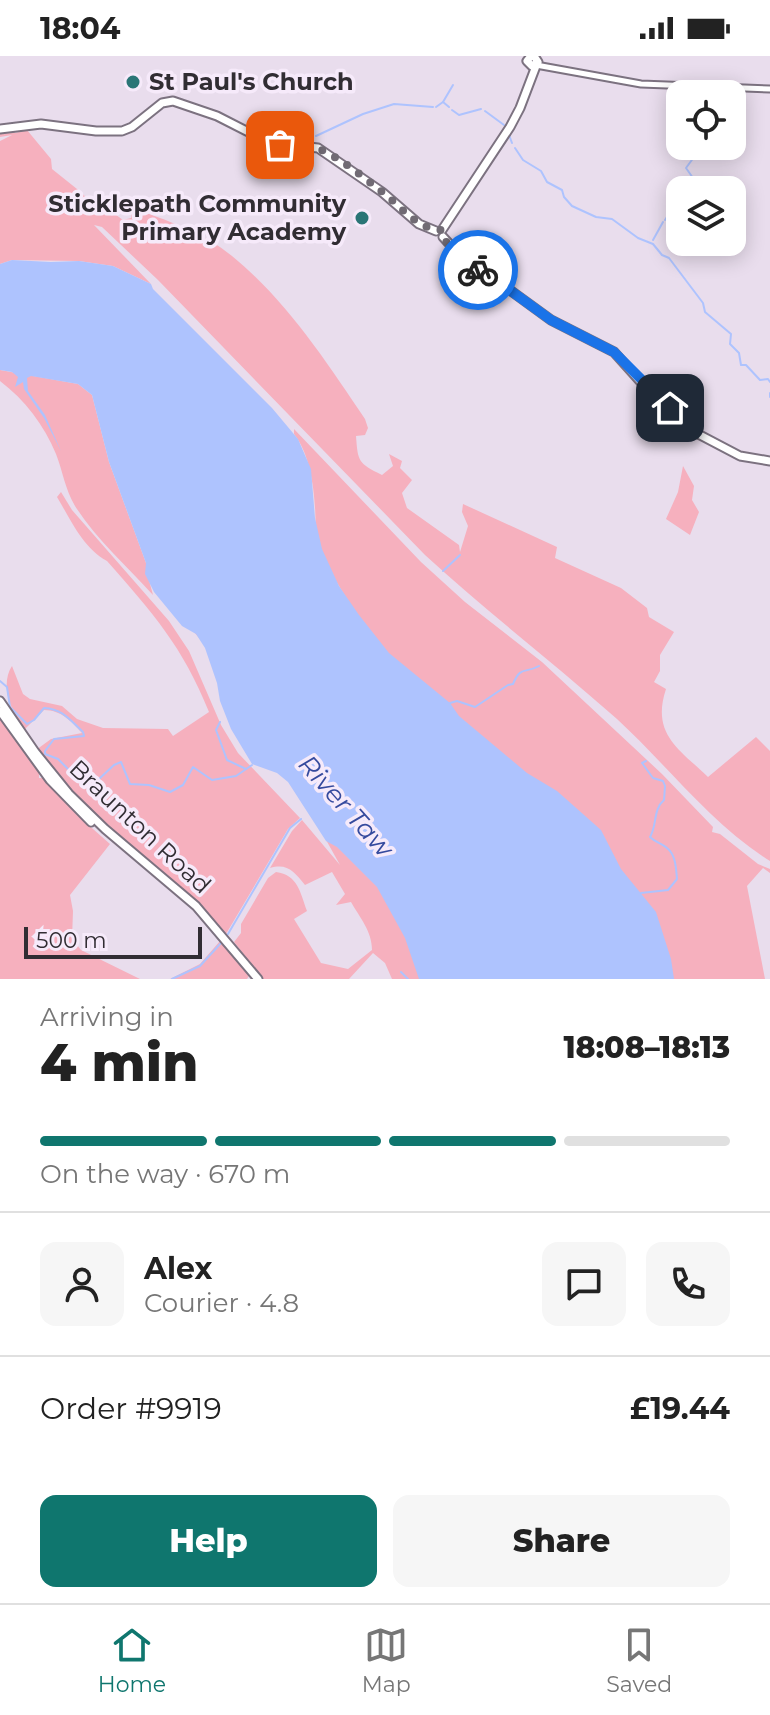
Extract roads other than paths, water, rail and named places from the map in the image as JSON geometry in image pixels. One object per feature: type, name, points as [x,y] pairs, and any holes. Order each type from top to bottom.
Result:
[{"type":"main road","points":[[440,233],[510,127],[520,108],[534,59]]},
{"type":"main road","points":[[0,127],[56,125],[122,131],[132,127],[159,105],[170,101],[217,116],[270,143],[318,148],[382,192],[419,224],[440,233],[467,263],[551,320],[614,352],[648,390],[700,435],[740,456],[770,461]]},
{"type":"main road","name":"Braunton Road","points":[[0,701],[69,794],[203,913],[256,979]]},
{"type":"main road","name":"Braunton Road","points":[[0,711],[31,757],[66,797],[102,832],[194,909],[256,979]]},
{"type":"street","points":[[534,59],[546,66],[641,84],[770,89]]},
{"type":"water","name":"River Taw","points":[[12,260],[79,261],[113,266],[151,284],[272,408],[298,439],[311,469],[315,518],[322,549],[339,586],[359,615],[389,653],[450,703],[459,716],[527,773],[557,791],[601,830],[621,869],[656,912],[674,979],[419,979],[405,938],[377,887],[337,847],[326,841],[288,782],[277,773],[252,764],[231,729],[205,648],[196,634],[182,626],[154,592],[145,574],[146,563],[109,462],[92,395],[78,384],[31,376],[27,378],[28,391],[45,415],[61,451],[24,389],[23,382],[15,387],[18,377],[12,372],[0,370],[0,264]]},
{"type":"waterway","points":[[443,102],[453,85]]},
{"type":"waterway","points":[[436,107],[443,102],[449,107]]},
{"type":"waterway","points":[[316,136],[363,114],[394,104],[433,107]]},
{"type":"waterway","points":[[452,110],[459,115],[481,109]]},
{"type":"waterway","points":[[485,111],[504,125]]},
{"type":"waterway","points":[[509,135],[512,143]]},
{"type":"waterway","points":[[515,148],[523,160],[541,171],[547,182],[562,190],[572,206],[596,217],[612,219],[638,238],[653,244],[669,258],[703,303],[705,312],[731,334],[730,344],[739,353],[741,365],[746,365],[760,380],[768,379],[770,382]]},
{"type":"waterway","points":[[692,160],[686,168],[692,176]]},
{"type":"waterway","points":[[653,240],[663,222]]},
{"type":"waterway","points":[[443,571],[460,555]]},
{"type":"waterway","points":[[450,703],[457,701],[475,707],[513,684],[521,672],[539,666]]},
{"type":"waterway","points":[[0,681],[7,687],[10,707],[27,724],[44,708],[66,716],[83,732],[84,736],[54,739],[45,751],[77,778],[99,779],[121,762],[130,784],[149,785],[170,792],[183,785],[193,767],[212,780],[236,776],[252,765]]},
{"type":"waterway","points":[[220,722],[216,730],[227,760],[246,769]]},
{"type":"waterway","points":[[641,893],[668,890],[677,879],[672,854],[650,837],[658,808],[664,800],[665,786],[663,781],[653,778],[642,763],[646,761]]},
{"type":"waterway","points":[[228,934],[290,828],[301,819]]},
{"type":"waterway","points":[[172,979],[200,966],[221,943]]},
{"type":"waterway","points":[[401,972],[408,979]]},
{"type":"place","name":"St Paul's Church","points":[[133,82]]},
{"type":"place","name":"Sticklepath Community Primary Academy","points":[[362,218]]}]
